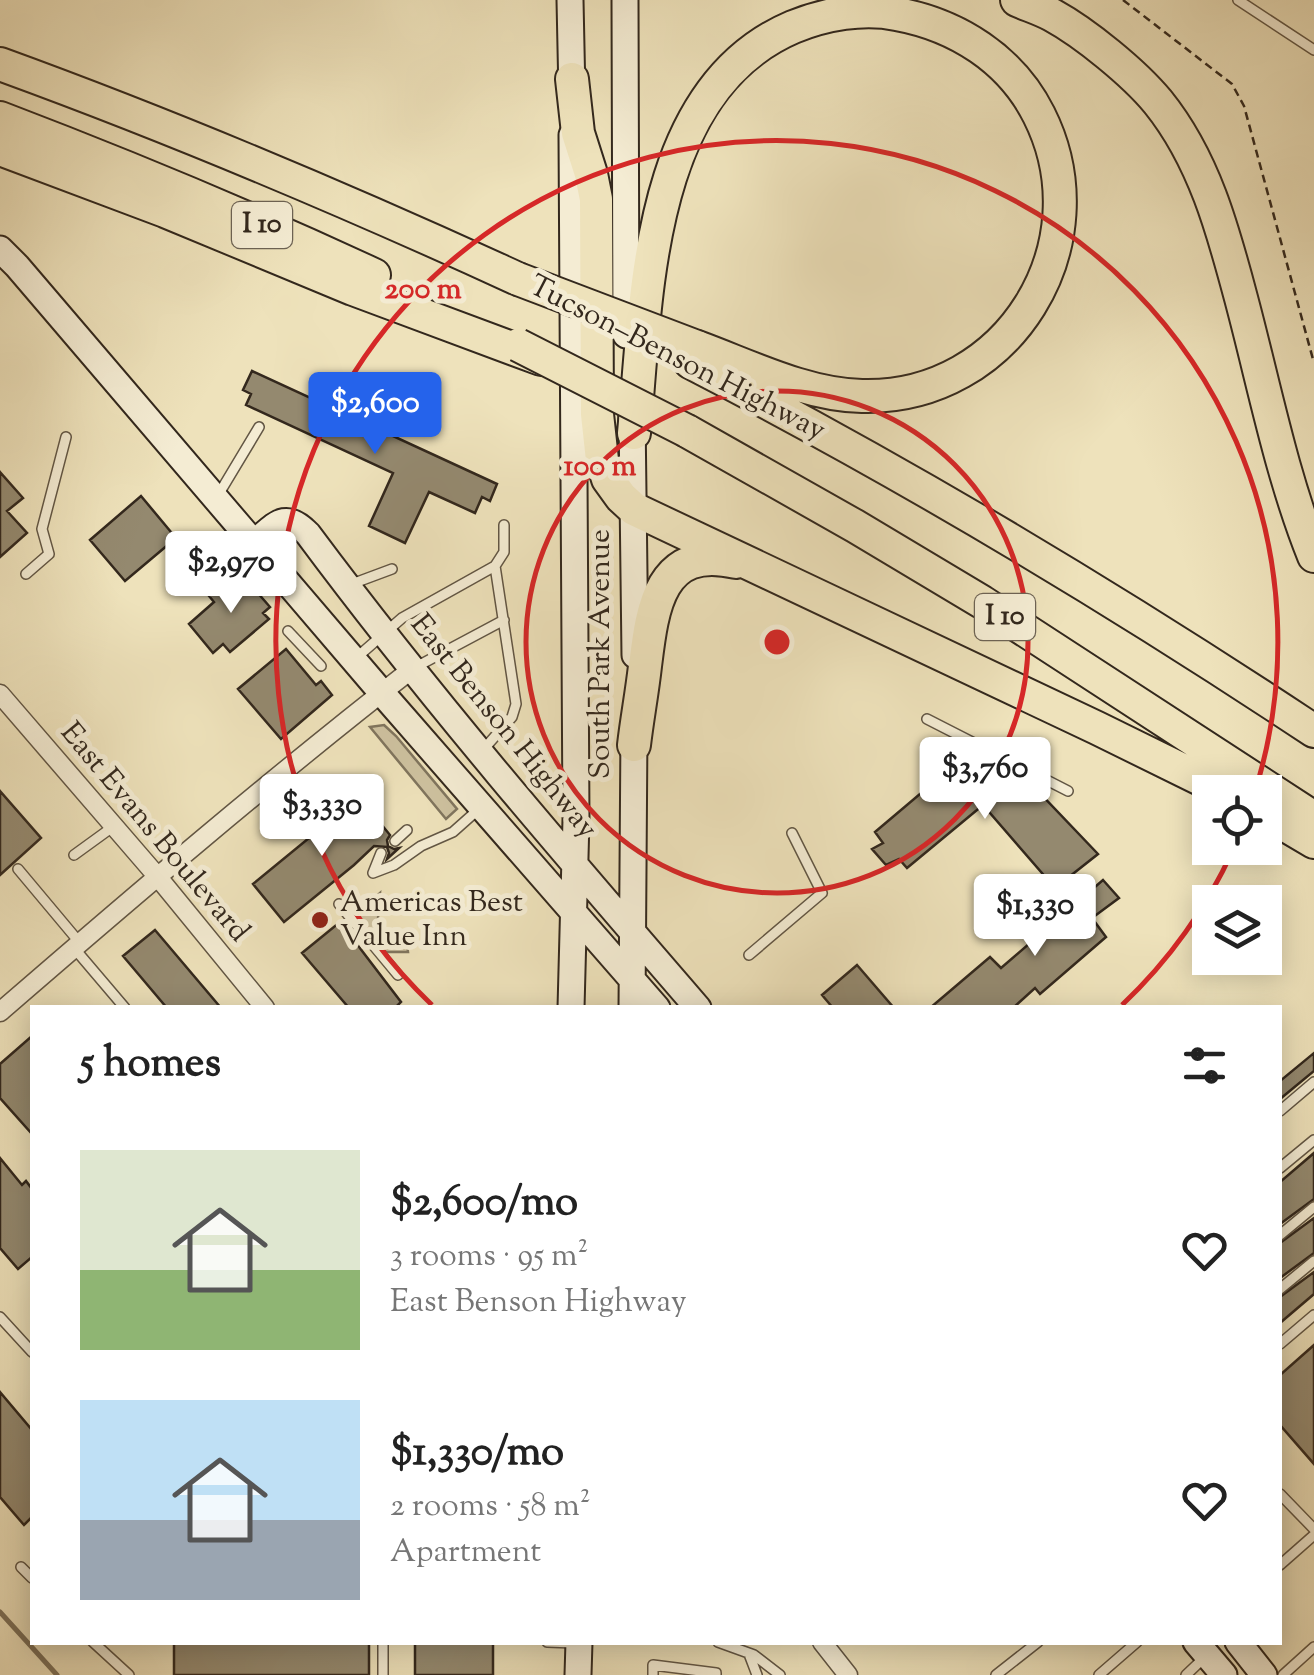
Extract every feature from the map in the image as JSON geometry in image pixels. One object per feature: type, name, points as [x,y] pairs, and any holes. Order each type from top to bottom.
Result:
[{"type":"highway","points":[[1017,0],[1053,16],[1102,50],[1135,80],[1158,102],[1197,164],[1224,230],[1291,488],[1314,556]]},
{"type":"highway","points":[[634,433],[650,269],[674,164],[697,114],[723,77],[770,38],[822,17],[868,11],[910,16],[947,28],[990,54],[1007,70],[1038,114],[1048,138],[1060,190],[1060,217],[1047,275],[1032,305],[992,352],[958,373],[921,388],[863,396],[829,392],[692,354]]},
{"type":"highway","name":"Tucson–Benson Highway","points":[[8,66],[291,178],[692,354],[1060,568],[1314,731]]},
{"type":"highway","points":[[572,79],[578,133],[596,199],[597,414],[602,460],[620,497],[634,509],[1193,775]]},
{"type":"highway","name":"Tucson–Benson Highway","points":[[0,118],[314,247],[687,431],[982,602],[1314,818]]},
{"type":"highway","points":[[0,150],[105,188],[353,289],[518,348]]},
{"type":"highway","points":[[634,745],[654,611],[670,576],[681,567],[708,558],[738,562],[762,571]]},
{"type":"highway","points":[[1282,824],[1314,842]]},
{"type":"main road","name":"South Park Avenue","points":[[570,0],[574,866],[571,1005]]},
{"type":"main road","name":"South Park Avenue","points":[[624,0],[626,362],[634,433],[632,1005]]},
{"type":"main road","name":"East Benson Highway","points":[[0,249],[654,1005]]},
{"type":"main road","name":"East Benson Highway","points":[[254,544],[279,522],[298,523],[480,752],[695,1005]]},
{"type":"main road","points":[[578,1675],[579,1645]]},
{"type":"main road","points":[[1240,1645],[1264,1675]]},
{"type":"street","points":[[0,1012],[157,876],[412,669]]},
{"type":"street","name":"East Evans Boulevard","points":[[0,694],[264,1005]]},
{"type":"street","points":[[824,1645],[848,1675]]},
{"type":"lane","points":[[1238,0],[1314,50]]},
{"type":"lane","points":[[216,499],[259,427]]},
{"type":"lane","points":[[26,574],[49,554],[42,530],[66,438]]},
{"type":"lane","points":[[354,660],[402,618],[495,566],[504,552],[504,525]]},
{"type":"lane","points":[[223,564],[254,544]]},
{"type":"lane","points":[[480,752],[512,717],[516,704],[495,566]]},
{"type":"lane","points":[[347,586],[392,569]]},
{"type":"lane","points":[[412,669],[504,620]]},
{"type":"lane","points":[[288,631],[321,666]]},
{"type":"lane","points":[[928,719],[1068,791]]},
{"type":"lane","points":[[381,854],[372,874],[453,832],[482,806]]},
{"type":"lane","points":[[74,855],[114,826]]},
{"type":"lane","points":[[395,841],[407,830]]},
{"type":"lane","points":[[749,955],[822,894],[792,833]]},
{"type":"lane","points":[[18,869],[123,1005]]},
{"type":"lane","points":[[338,904],[398,975]]},
{"type":"lane","points":[[1282,1109],[1314,1082]]},
{"type":"lane","points":[[1282,1166],[1314,1140]]},
{"type":"lane","points":[[1282,1234],[1314,1207]]},
{"type":"lane","points":[[1282,1287],[1314,1261]]},
{"type":"lane","points":[[1282,1342],[1314,1315]]},
{"type":"lane","points":[[0,1317],[30,1350]]},
{"type":"lane","points":[[1282,1496],[1314,1532],[1282,1563]]},
{"type":"lane","points":[[22,1567],[30,1576]]},
{"type":"lane","points":[[96,1645],[129,1675]]},
{"type":"lane","points":[[383,1675],[384,1645]]},
{"type":"lane","points":[[726,1645],[780,1675]]},
{"type":"lane","points":[[996,1675],[1034,1645]]},
{"type":"lane","points":[[1098,1675],[1133,1645]]},
{"type":"lane","points":[[1283,1675],[1314,1647]]},
{"type":"lane","points":[[748,1654],[758,1675]]},
{"type":"lane","points":[[1186,1675],[1209,1658]]},
{"type":"lane","points":[[653,1675],[652,1665],[716,1675]]},
{"type":"path","points":[[1123,0],[1232,84],[1244,106],[1314,364]]},
{"type":"shaded area","points":[[384,725],[457,809],[446,819],[370,727]]},
{"type":"shaded area","points":[[380,893],[377,931],[393,941],[406,936],[408,952],[386,952],[355,915]]},
{"type":"building","points":[[252,371],[497,484],[490,501],[482,497],[475,513],[429,492],[405,543],[369,526],[393,473],[246,405],[251,394],[243,390]]},
{"type":"building","points":[[0,472],[23,498],[7,511],[27,533],[0,557]]},
{"type":"building","points":[[141,496],[176,538],[125,581],[90,540]]},
{"type":"building","points":[[244,577],[270,607],[263,613],[269,619],[230,652],[223,644],[213,653],[189,624],[214,602],[209,596],[222,585],[227,591]]},
{"type":"building","points":[[286,649],[316,685],[321,681],[332,695],[281,739],[238,689]]},
{"type":"building","points":[[959,761],[968,769],[978,762],[1001,787],[1005,784],[1009,788],[1017,782],[1025,792],[1033,786],[1098,854],[1055,888],[983,805],[907,868],[899,859],[886,865],[872,849],[883,843],[875,832]]},
{"type":"building","points":[[0,791],[41,838],[0,875]]},
{"type":"building","points":[[359,797],[390,835],[388,846],[399,848],[387,859],[387,847],[374,846],[284,922],[253,884]]},
{"type":"building","points":[[1103,880],[1119,898],[1092,918],[1106,937],[1040,994],[1035,988],[1016,1005],[934,1005],[990,957],[1001,968]]},
{"type":"building","points":[[340,922],[401,1002],[346,1005],[302,953]]},
{"type":"building","points":[[155,930],[218,1005],[164,1005],[123,956]]},
{"type":"building","points":[[857,965],[891,1005],[830,1005],[822,995]]},
{"type":"building","points":[[30,1038],[30,1132],[0,1098],[0,1064]]},
{"type":"building","points":[[1314,1053],[1314,1071],[1282,1097],[1282,1079]]},
{"type":"building","points":[[1314,1153],[1314,1199],[1282,1223],[1282,1180]]},
{"type":"building","points":[[0,1158],[22,1185],[26,1181],[30,1186],[30,1259],[18,1269],[0,1248]]},
{"type":"building","points":[[1314,1218],[1314,1253],[1282,1277],[1282,1242]]},
{"type":"building","points":[[1314,1272],[1314,1294],[1282,1321],[1282,1296]]},
{"type":"building","points":[[1314,1345],[1314,1464],[1282,1427],[1282,1373]]},
{"type":"building","points":[[0,1392],[30,1428],[30,1519],[24,1525],[0,1497]]},
{"type":"building","points":[[174,1645],[369,1645],[369,1675],[174,1675]]},
{"type":"building","points":[[415,1645],[493,1645],[493,1675],[415,1675]]},
{"type":"waterway","points":[[0,1612],[57,1675]]},
{"type":"place","name":"Americas Best Value Inn","points":[[320,920]]}]
